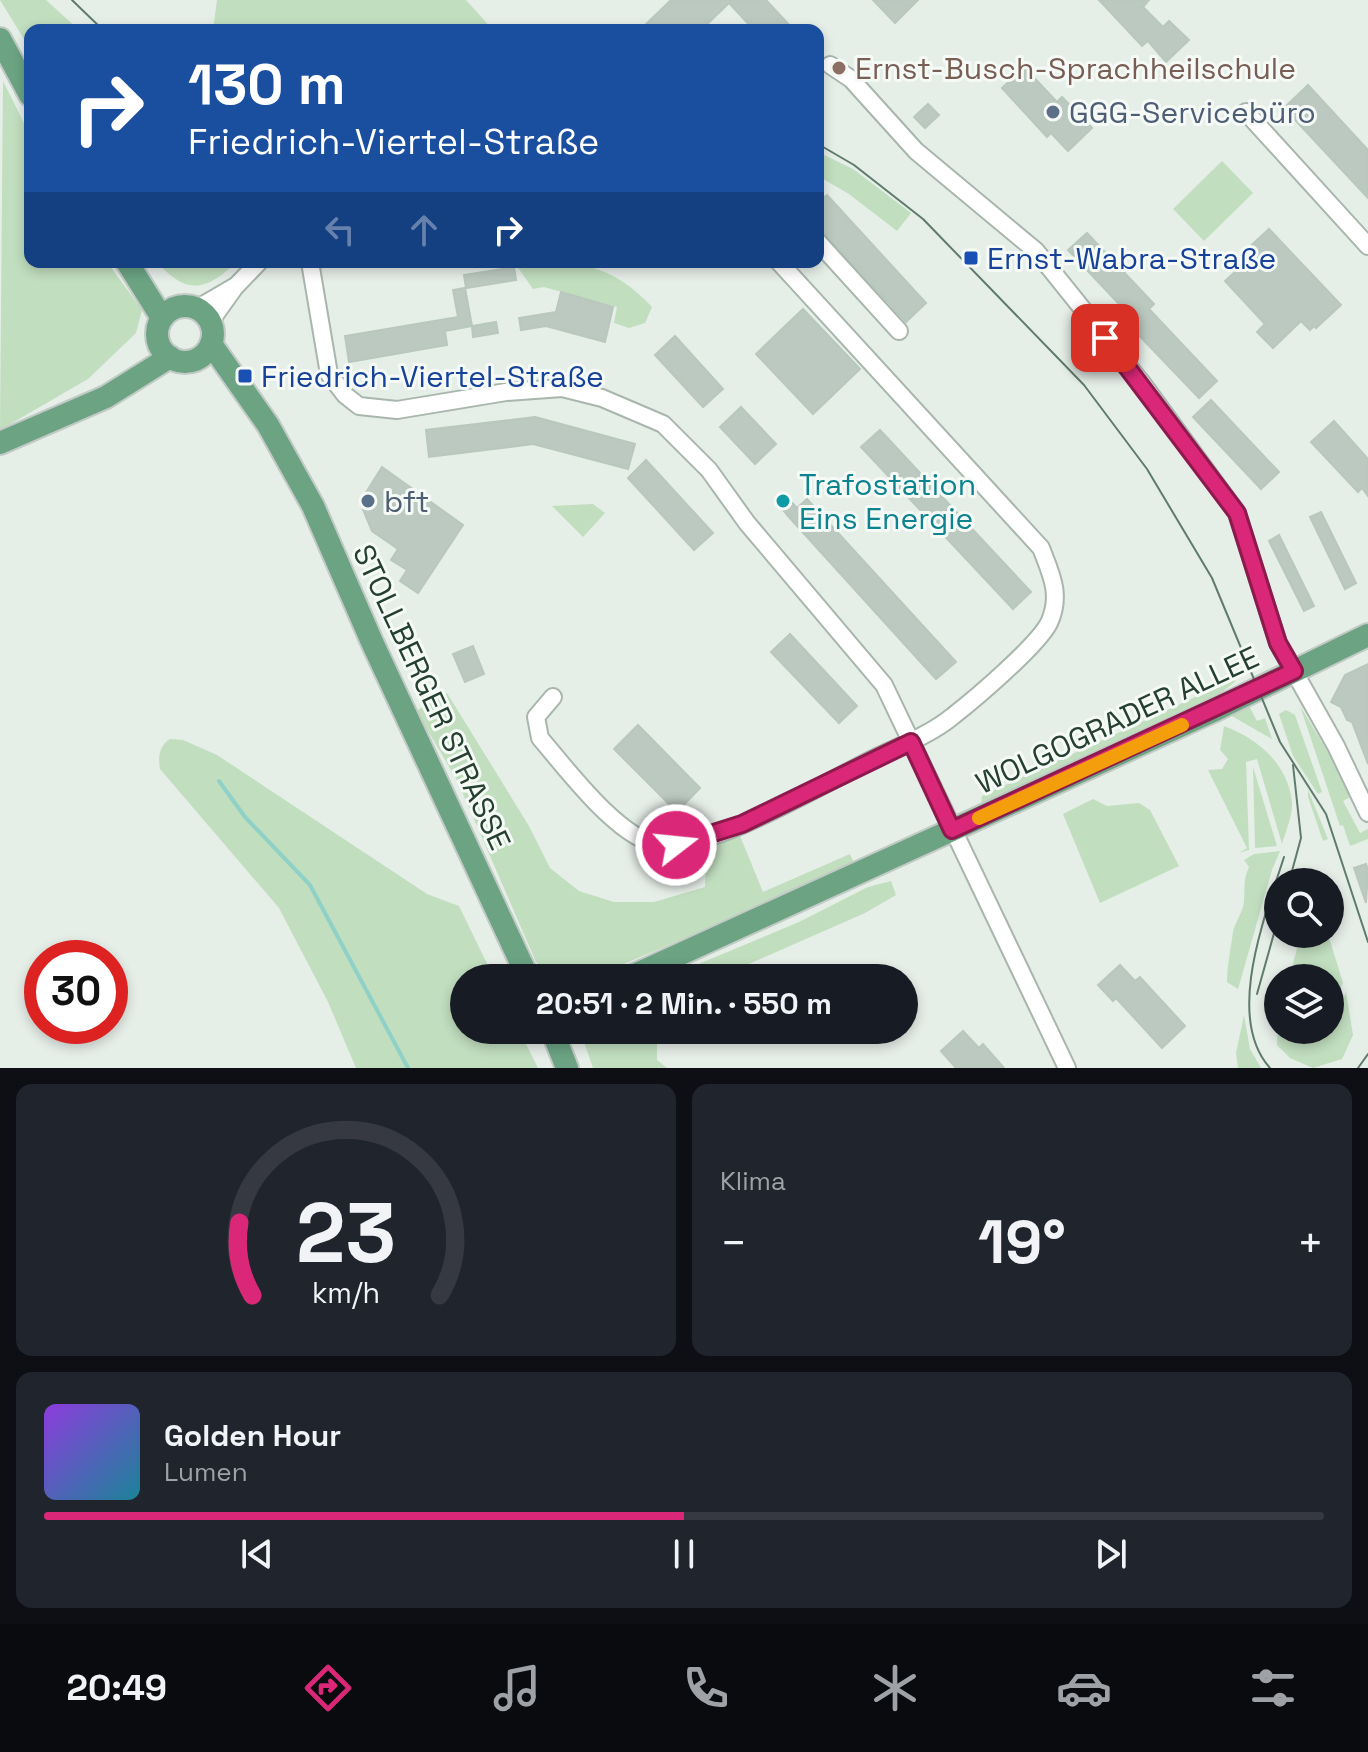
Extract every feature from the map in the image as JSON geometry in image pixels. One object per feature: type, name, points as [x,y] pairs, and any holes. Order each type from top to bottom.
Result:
[{"type":"main road","points":[[0,39],[24,84]]},
{"type":"main road","name":"STOLLBERGER STRASSE","points":[[133,268],[186,323]]},
{"type":"main road","name":"STOLLBERGER STRASSE","points":[[142,268],[252,403],[287,456],[313,506],[372,642],[522,964]]},
{"type":"main road","points":[[180,359],[186,323]]},
{"type":"main road","points":[[0,443],[106,397],[180,359],[207,352],[186,323]]},
{"type":"main road","points":[[91,402],[148,351],[186,323]]},
{"type":"main road","name":"STOLLBERGER STRASSE","points":[[180,359],[252,403]]},
{"type":"main road","name":"WOLGOGRADER ALLEE","points":[[659,964],[1368,635]]},
{"type":"main road","points":[[558,1044],[567,1068]]},
{"type":"street","points":[[830,65],[851,79],[916,151],[1036,251],[1142,383],[1237,513],[1278,643],[1368,813]]},
{"type":"street","points":[[1246,112],[1368,246]]},
{"type":"street","points":[[824,249],[899,331]]},
{"type":"street","points":[[186,323],[235,287],[253,268]]},
{"type":"street","points":[[311,268],[329,374],[345,395],[371,409],[397,410],[506,392],[562,388],[602,398],[663,424],[709,470],[747,523],[884,685],[1067,1068]]},
{"type":"street","points":[[553,697],[536,717],[540,738],[626,829],[659,845],[693,842],[742,824],[911,742],[952,717],[1037,638],[1049,622],[1057,589],[1041,548],[784,268]]},
{"type":"green space","points":[[0,0],[46,0],[72,24],[24,24],[24,39]]},
{"type":"green space","points":[[217,0],[466,0],[488,24],[214,24]]},
{"type":"green space","points":[[3,81],[24,123],[24,268],[111,268],[142,310],[136,333],[88,379],[0,430]]},
{"type":"green space","points":[[824,155],[853,169],[911,213],[897,231],[849,194],[824,179]]},
{"type":"green space","points":[[1222,161],[1253,193],[1204,241],[1173,209]]},
{"type":"green space","points":[[162,268],[229,268],[215,279],[196,286]]},
{"type":"green space","points":[[518,268],[592,268],[620,280],[652,307],[645,323],[629,328],[614,323],[617,307],[544,287],[533,289]]},
{"type":"green space","points":[[593,504],[605,513],[583,537],[552,506]]},
{"type":"green space","points":[[1232,680],[1236,681],[1212,700],[981,807],[982,796]]},
{"type":"green space","points":[[447,693],[529,826],[550,868],[579,891],[614,902],[654,902],[705,887],[706,866],[698,853],[740,836],[763,892],[850,854],[855,866],[624,964],[538,964],[457,780],[416,711]]},
{"type":"green space","points":[[1249,706],[1257,721],[1265,718],[1272,739],[1230,715]]},
{"type":"green space","points":[[1300,706],[1354,795],[1343,801],[1360,833],[1368,829],[1368,839],[1350,846],[1343,825],[1340,826]]},
{"type":"green space","points":[[1286,710],[1295,715],[1322,792],[1318,794],[1293,756],[1279,714]]},
{"type":"green space","points":[[1224,726],[1259,745],[1284,775],[1292,806],[1282,844],[1257,759],[1246,762],[1249,850],[1239,853],[1247,848],[1208,770],[1222,769],[1228,759],[1220,750]]},
{"type":"green space","points":[[170,739],[183,740],[217,755],[427,894],[459,906],[487,964],[450,964],[450,1044],[526,1044],[538,1068],[356,1068],[328,1002],[279,908],[160,769],[160,752]]},
{"type":"green space","points":[[1253,767],[1277,846],[1255,848]]},
{"type":"green space","points":[[1308,790],[1328,839],[1323,841],[1308,797]]},
{"type":"green space","points":[[1093,799],[1107,806],[1139,803],[1150,810],[1179,866],[1100,903],[1063,814]]},
{"type":"green space","points":[[1280,851],[1273,868],[1264,868],[1264,898],[1238,989],[1227,982],[1227,976],[1233,932],[1244,902],[1249,867],[1244,860],[1254,854]]},
{"type":"green space","points":[[891,881],[896,895],[865,913],[749,964],[698,964],[799,922],[868,887]]},
{"type":"green space","points":[[1297,948],[1332,948],[1337,964],[1293,964]]},
{"type":"green space","points":[[1346,992],[1353,1035],[1342,1059],[1313,1068],[1290,1058],[1277,1045],[1344,1044]]},
{"type":"green space","points":[[1244,1015],[1250,1049],[1261,1068],[1238,1068],[1236,1053]]},
{"type":"green space","points":[[657,1044],[657,1060],[667,1068],[593,1068],[585,1045]]},
{"type":"building","points":[[671,0],[766,0],[788,24],[748,24],[729,3],[707,24],[646,24]]},
{"type":"building","points":[[873,0],[918,0],[895,23]]},
{"type":"building","points":[[1099,0],[1149,0],[1143,7],[1163,27],[1169,21],[1189,40],[1166,62],[1148,41],[1142,46]]},
{"type":"building","points":[[1024,67],[1057,102],[1062,97],[1092,128],[1068,151],[1051,133],[1047,137],[1002,88]]},
{"type":"building","points":[[1308,85],[1368,150],[1368,198],[1284,108]]},
{"type":"building","points":[[928,104],[939,115],[925,128],[914,117]]},
{"type":"building","points":[[827,195],[926,303],[906,322],[824,233],[824,198]]},
{"type":"building","points":[[1269,229],[1341,305],[1316,328],[1314,326],[1310,330],[1301,321],[1273,348],[1257,332],[1265,324],[1225,281],[1250,258],[1244,252]]},
{"type":"building","points":[[1087,233],[1154,304],[1149,309],[1217,381],[1199,398],[1131,327],[1136,322],[1068,250]]},
{"type":"building","points":[[514,268],[516,280],[466,288],[464,275]]},
{"type":"building","points":[[465,288],[472,326],[445,331],[447,345],[349,362],[345,336],[458,317],[453,290]]},
{"type":"building","points":[[561,292],[613,307],[605,342],[546,326],[521,330],[519,318],[556,312]]},
{"type":"building","points":[[803,309],[860,369],[813,414],[756,354]]},
{"type":"building","points":[[496,322],[498,333],[473,337],[472,326]]},
{"type":"building","points":[[675,336],[723,389],[703,407],[655,355]]},
{"type":"building","points":[[1211,400],[1279,472],[1261,489],[1193,417]]},
{"type":"building","points":[[741,407],[776,444],[755,464],[720,427]]},
{"type":"building","points":[[535,417],[635,444],[628,469],[533,444],[429,457],[426,430]]},
{"type":"building","points":[[1334,421],[1368,459],[1368,496],[1362,488],[1358,492],[1311,442]]},
{"type":"building","points":[[880,430],[1031,592],[1013,609],[861,447]]},
{"type":"building","points":[[646,460],[713,533],[694,550],[628,478]]},
{"type":"building","points":[[382,467],[463,525],[418,593],[400,581],[407,570],[391,560],[398,549],[372,531],[360,502]]},
{"type":"building","points":[[783,493],[797,508],[807,499],[956,662],[936,679],[788,516],[775,500]]},
{"type":"building","points":[[1321,512],[1356,583],[1345,589],[1310,517]]},
{"type":"building","points":[[1279,535],[1314,606],[1304,611],[1269,541]]},
{"type":"building","points":[[790,634],[857,706],[839,723],[771,652]]},
{"type":"building","points":[[473,646],[484,674],[465,682],[453,654]]},
{"type":"building","points":[[1368,664],[1368,764],[1352,722],[1347,720],[1341,707],[1331,702],[1345,675]]},
{"type":"building","points":[[638,725],[700,788],[677,812],[614,749]]},
{"type":"building","points":[[1366,864],[1368,870],[1366,903],[1354,868]]},
{"type":"building","points":[[1120,965],[1135,981],[1140,977],[1185,1026],[1162,1048],[1116,998],[1113,1001],[1098,985]]},
{"type":"building","points":[[963,1031],[979,1048],[983,1044],[1004,1068],[956,1068],[941,1051]]},
{"type":"waterway","points":[[219,781],[245,817],[310,885],[408,1068]]},
{"type":"tram line","points":[[72,0],[97,24]]},
{"type":"tram line","points":[[824,148],[854,165],[923,219],[1084,385],[1147,469],[1212,578],[1280,742],[1326,814],[1368,942]]},
{"type":"tram line","points":[[1293,765],[1301,838],[1293,868]]},
{"type":"tram line","points":[[1270,1068],[1257,1047],[1250,1022],[1249,994],[1260,935],[1284,857]]},
{"type":"tram line","points":[[1257,994],[1270,948]]},
{"type":"tram line","points":[[1358,1068],[1368,1054]]},
{"type":"slow traffic","points":[[979,818],[1182,725]]},
{"type":"place","name":"Ernst-Busch-Sprachheilschule","points":[[839,68]]},
{"type":"place","name":"GGG-Servicebüro","points":[[1053,112]]},
{"type":"place","name":"Ernst-Wabra-Straße","points":[[971,258]]},
{"type":"place","name":"Friedrich-Viertel-Straße","points":[[245,376]]},
{"type":"place","name":"bft","points":[[368,501]]},
{"type":"place","name":"Trafostation Eins Energie","points":[[783,501]]},
{"type":"route","points":[[676,845],[742,824],[911,742],[952,830],[1294,671],[1278,643],[1237,513],[1142,383],[1105,338]]}]
